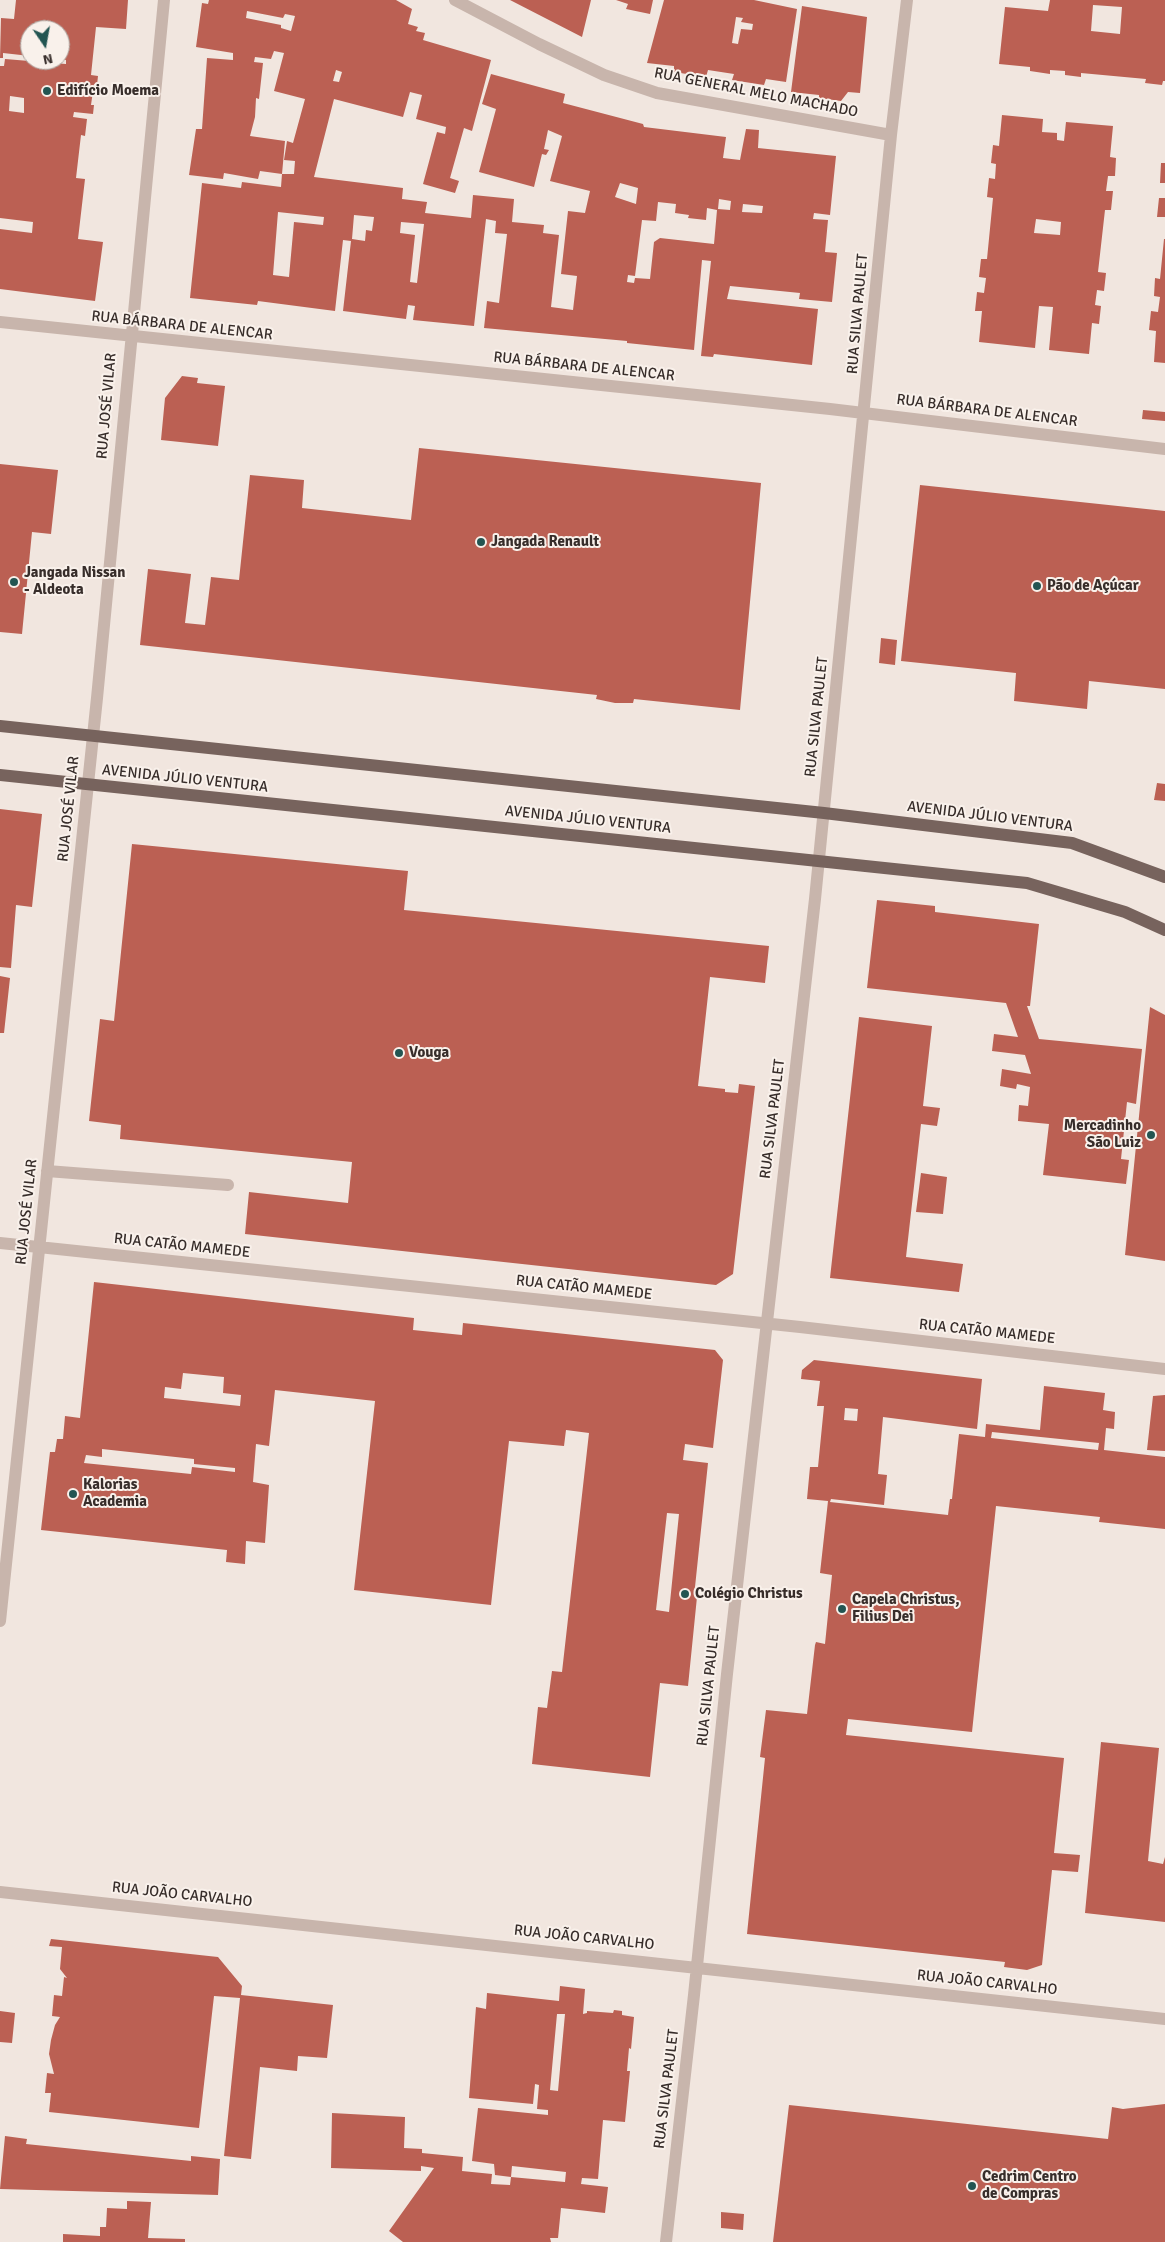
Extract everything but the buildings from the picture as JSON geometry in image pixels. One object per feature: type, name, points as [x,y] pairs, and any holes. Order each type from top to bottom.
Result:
[{"type":"main road","name":"AVENIDA JÚLIO VENTURA","points":[[0,726],[824,813],[1072,843],[1165,877]]},
{"type":"main road","name":"AVENIDA JÚLIO VENTURA","points":[[0,775],[88,786],[1028,883],[1125,912],[1165,930]]},
{"type":"street","name":"RUA JOSÉ VILAR","points":[[0,1621],[88,786],[164,0]]},
{"type":"street","name":"RUA GENERAL MELO MACHADO","points":[[454,0],[604,75],[657,93],[891,135]]},
{"type":"street","name":"RUA SILVA PAULET","points":[[666,2242],[766,1324],[819,861],[865,413],[891,135],[907,0]]},
{"type":"street","name":"RUA BÁRBARA DE ALENCAR","points":[[0,322],[865,413],[1165,449]]},
{"type":"street","points":[[47,1171],[228,1185]]},
{"type":"street","name":"RUA CATÃO MAMEDE","points":[[0,1243],[766,1324],[1165,1369]]},
{"type":"street","name":"RUA JOÃO CARVALHO","points":[[0,1892],[1165,2019]]},
{"type":"place","name":"Edifício Moema","points":[[47,91]]},
{"type":"place","name":"Jangada Renault","points":[[481,542]]},
{"type":"place","name":"Jangada Nissan - Aldeota","points":[[14,582]]},
{"type":"place","name":"Pão de Açúcar","points":[[1037,586]]},
{"type":"place","name":"Vouga","points":[[399,1053]]},
{"type":"place","name":"Mercadinho São Luiz","points":[[1151,1135]]},
{"type":"place","name":"Kalorias Academia","points":[[73,1494]]},
{"type":"place","name":"Colégio Christus","points":[[685,1594]]},
{"type":"place","name":"Capela Christus, Filius Dei","points":[[842,1609]]},
{"type":"place","name":"Cedrim Centro de Compras","points":[[972,2186]]}]
